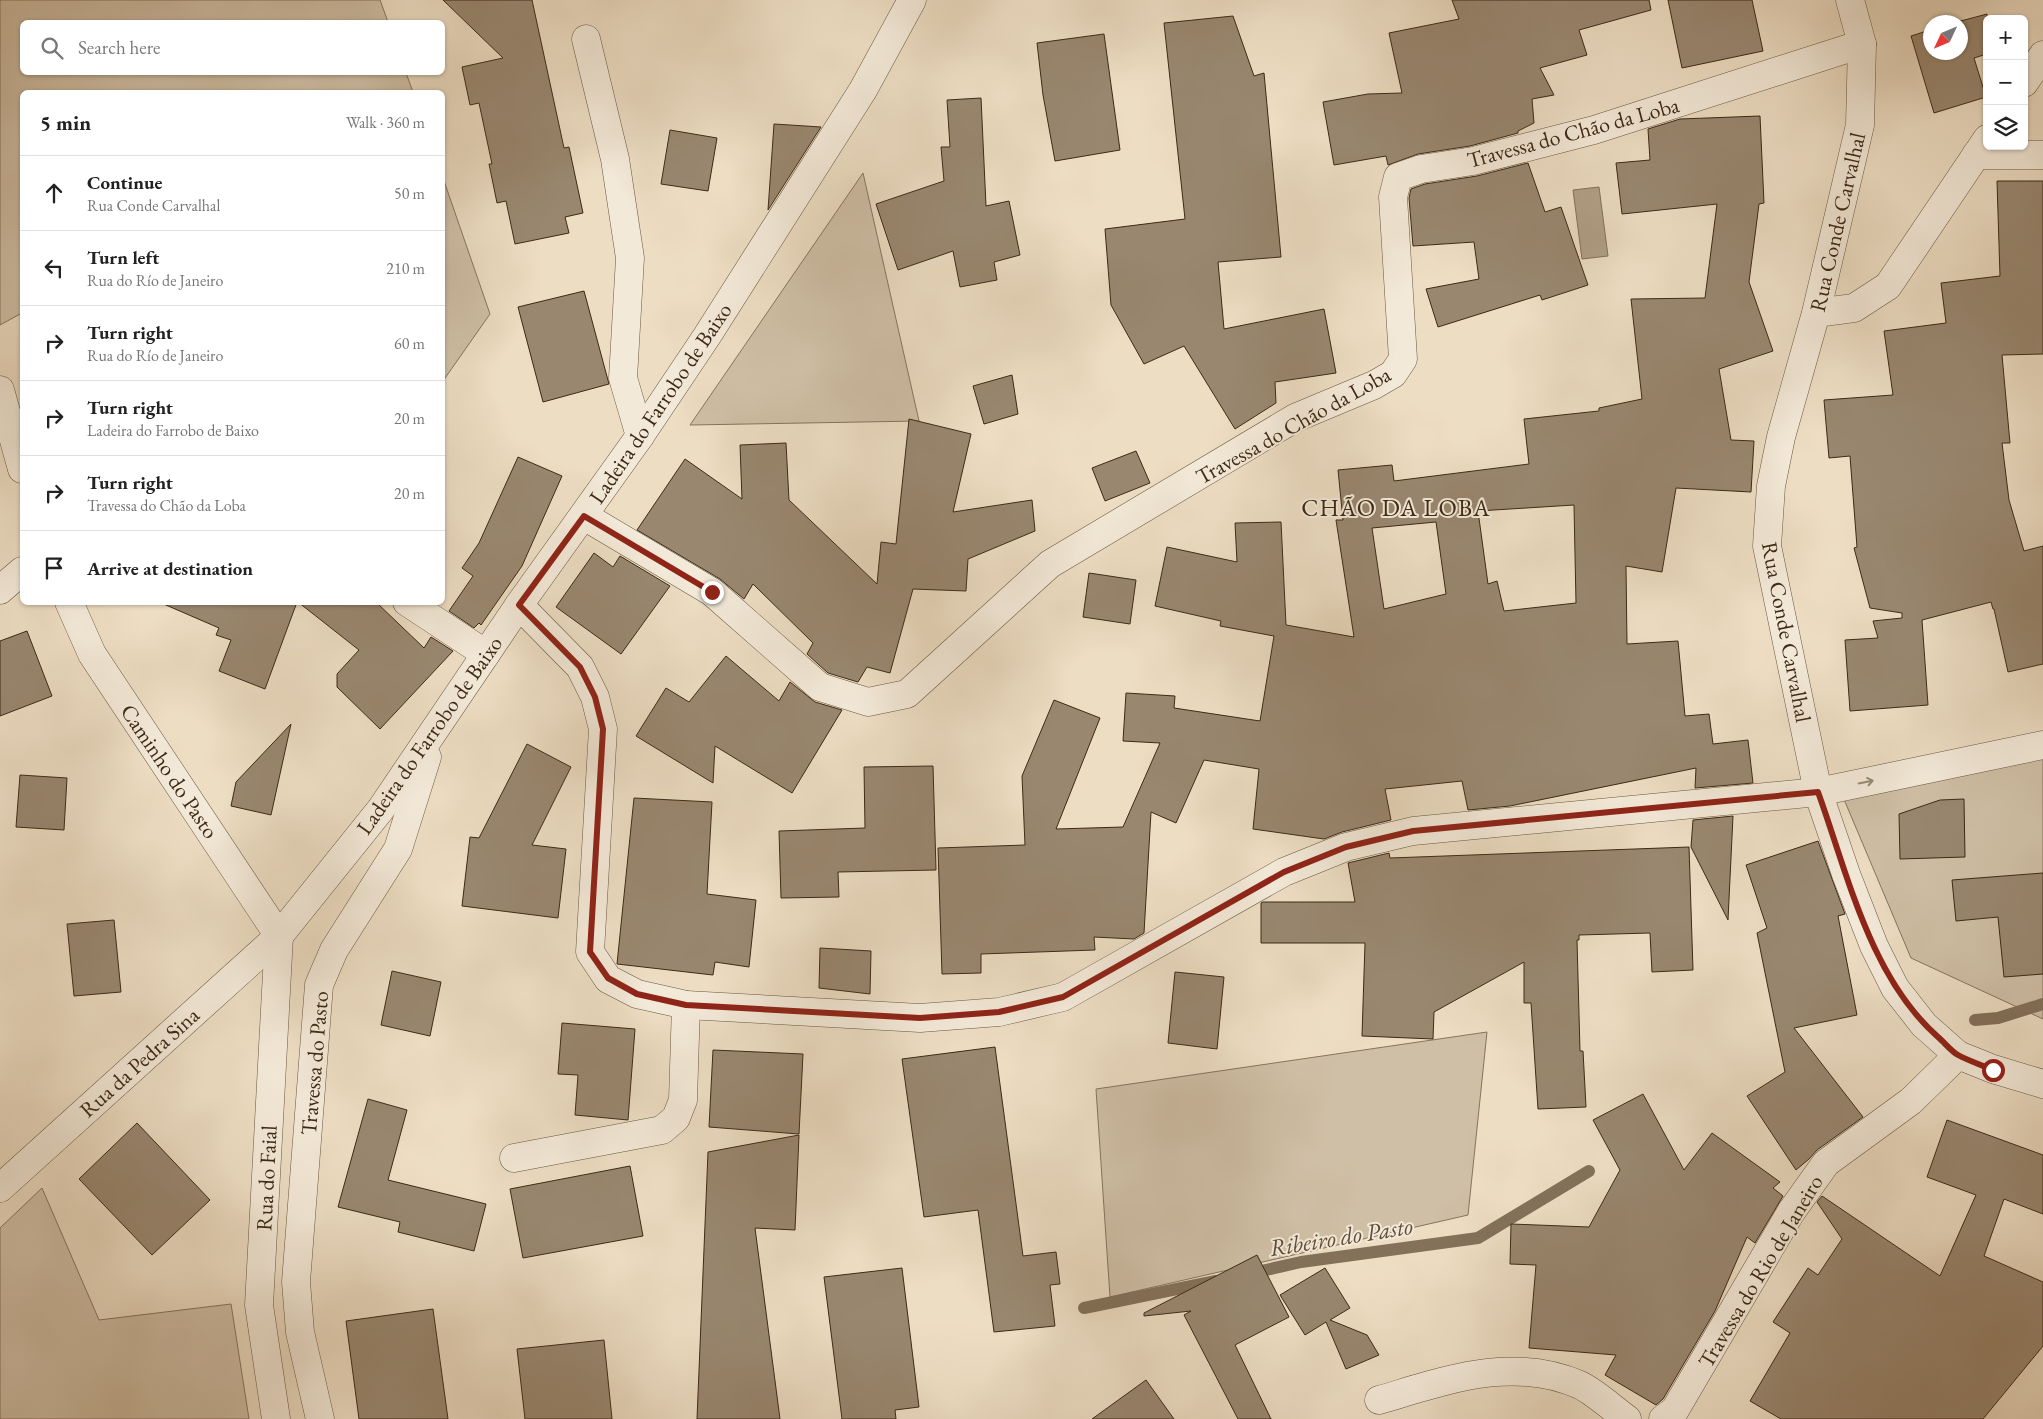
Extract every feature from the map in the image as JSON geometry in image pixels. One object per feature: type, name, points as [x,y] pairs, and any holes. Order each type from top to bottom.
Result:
[{"type":"street","name":"Ladeira do Farrobo de Baixo","points":[[279,936],[381,810],[519,605],[640,436],[707,336],[863,90],[912,0]]},
{"type":"street","name":"Rua Conde Carvalhal","points":[[1850,0],[1862,44],[1860,125],[1816,313],[1781,437],[1772,486],[1767,546],[1818,792],[1846,874],[1874,946],[1895,988],[1924,1025],[1958,1055],[1993,1070],[2043,1084]]},
{"type":"street","points":[[586,39],[615,159],[630,258],[623,378],[640,436]]},
{"type":"street","name":"Travessa do Chão da Loba","points":[[584,516],[712,592],[820,687],[868,702],[907,694],[1050,564],[1295,418],[1374,386],[1393,374],[1403,360],[1393,197],[1398,177],[1421,169],[1473,161],[1594,130],[1862,44]]},
{"type":"street","points":[[2028,77],[2043,56]]},
{"type":"street","points":[[1816,313],[1854,308],[1888,286],[1981,147],[2043,155]]},
{"type":"street","points":[[0,390],[20,462]]},
{"type":"street","points":[[0,590],[20,573]]},
{"type":"street","name":"Caminho do Pasto","points":[[70,605],[92,654],[279,936]]},
{"type":"street","points":[[412,605],[486,654]]},
{"type":"street","points":[[519,605],[580,667],[595,697],[603,729],[590,952],[608,978],[637,994],[686,1005],[920,1018],[999,1012],[1063,997],[1284,872],[1346,847],[1413,831],[1818,792],[2043,745]]},
{"type":"street","name":"Travessa do Pasto","points":[[320,1419],[300,1332],[296,1282],[319,986],[334,950],[398,850],[435,730]]},
{"type":"street","name":"Rua da Pedra Sina","points":[[0,1188],[279,936]]},
{"type":"street","name":"Rua do Faial","points":[[276,1419],[259,1305],[279,936]]},
{"type":"street","points":[[514,1158],[662,1130],[676,1118],[683,1100],[686,1005]]},
{"type":"street","name":"Travessa do Rio de Janeiro","points":[[1663,1419],[1676,1410],[1791,1212],[1826,1163],[1911,1101],[1958,1055]]},
{"type":"street","points":[[1379,1400],[1464,1376],[1513,1370],[1556,1377],[1582,1386],[1626,1419]]},
{"type":"shaded area","points":[[0,0],[380,0],[387,20],[20,20],[20,75],[407,75],[412,90],[20,90],[20,314],[0,325]]},
{"type":"shaded area","points":[[863,173],[919,421],[690,425]]},
{"type":"shaded area","points":[[445,184],[490,314],[445,378]]},
{"type":"shaded area","points":[[1599,187],[1608,256],[1582,259],[1573,190]]},
{"type":"shaded area","points":[[2043,756],[2043,1019],[1911,958],[1843,797]]},
{"type":"shaded area","points":[[1487,1032],[1468,1215],[1110,1297],[1096,1089]]},
{"type":"shaded area","points":[[42,1188],[99,1320],[231,1304],[249,1419],[0,1419],[0,1228]]},
{"type":"building","points":[[443,0],[532,0],[564,148],[569,147],[583,213],[565,217],[569,233],[515,244],[506,201],[497,203],[489,164],[492,164],[479,103],[470,105],[462,67],[503,58]]},
{"type":"building","points":[[1452,0],[1649,0],[1651,10],[1579,30],[1587,55],[1540,68],[1554,95],[1532,99],[1534,123],[1518,131],[1518,133],[1470,146],[1418,154],[1388,165],[1386,156],[1334,165],[1323,102],[1368,94],[1402,93],[1389,33],[1459,19]]},
{"type":"building","points":[[1668,0],[1752,0],[1763,51],[1682,68]]},
{"type":"building","points":[[1983,15],[1983,55],[1974,58],[1983,87],[1983,98],[1934,113],[1911,36],[1923,32],[1923,60],[1968,60],[1968,19]]},
{"type":"building","points":[[1233,16],[1254,76],[1264,73],[1281,257],[1218,262],[1224,329],[1324,309],[1336,373],[1275,382],[1276,403],[1235,429],[1184,346],[1144,364],[1111,305],[1105,229],[1185,219],[1164,23]]},
{"type":"building","points":[[1104,34],[1120,150],[1055,161],[1043,95],[1037,43]]},
{"type":"building","points":[[981,98],[986,206],[1009,201],[1020,255],[994,262],[997,280],[960,287],[953,251],[898,270],[876,204],[944,181],[941,147],[950,147],[947,100]]},
{"type":"building","points":[[1760,116],[1764,203],[1759,204],[1749,282],[1773,351],[1719,369],[1731,440],[1754,441],[1751,492],[1676,488],[1662,572],[1626,566],[1627,644],[1678,641],[1685,716],[1709,714],[1713,744],[1748,740],[1753,783],[1695,788],[1696,768],[1510,806],[1468,810],[1462,781],[1385,789],[1391,820],[1342,832],[1324,839],[1253,829],[1259,769],[1204,760],[1176,823],[1151,812],[1144,933],[1134,939],[1094,937],[1095,950],[981,954],[981,973],[942,974],[938,848],[1025,845],[1022,776],[1054,700],[1100,718],[1056,829],[1123,827],[1160,743],[1123,741],[1126,693],[1175,696],[1174,708],[1260,721],[1274,636],[1220,626],[1221,621],[1155,606],[1167,547],[1237,562],[1235,523],[1281,522],[1286,625],[1354,637],[1336,520],[1343,520],[1338,470],[1392,465],[1394,481],[1529,464],[1524,419],[1599,411],[1599,408],[1642,399],[1631,299],[1705,298],[1717,204],[1622,214],[1616,163],[1650,160],[1648,129],[1680,119]],"holes":[[[1574,505],[1576,603],[1504,611],[1497,581],[1488,584],[1478,511]],[[1436,522],[1446,594],[1384,609],[1372,528]]]},
{"type":"building","points":[[774,124],[821,127],[768,210]]},
{"type":"building","points":[[670,130],[717,138],[708,191],[661,184]]},
{"type":"building","points":[[1528,163],[1545,212],[1561,207],[1588,285],[1542,300],[1540,295],[1438,327],[1426,289],[1479,279],[1474,242],[1413,246],[1409,198],[1411,189],[1425,184],[1477,176]]},
{"type":"building","points":[[1997,181],[2043,181],[2043,354],[2002,355],[2010,443],[2002,443],[2009,500],[2024,551],[2043,546],[2043,664],[2008,672],[1991,602],[1922,620],[1928,705],[1850,711],[1845,640],[1878,638],[1873,621],[1902,618],[1902,613],[1870,608],[1854,548],[1857,547],[1850,456],[1829,458],[1824,400],[1893,395],[1884,331],[1946,323],[1941,283],[2000,276]]},
{"type":"building","points":[[584,291],[609,384],[543,402],[518,307]]},
{"type":"building","points":[[1012,375],[1018,414],[984,424],[973,386]]},
{"type":"building","points":[[909,419],[971,434],[953,512],[1032,500],[1035,531],[968,559],[966,591],[913,589],[890,673],[867,667],[858,682],[828,673],[807,654],[813,643],[753,584],[744,599],[720,579],[637,530],[685,459],[742,499],[740,445],[786,443],[789,500],[877,584],[881,542],[896,544]]},
{"type":"building","points":[[1136,451],[1150,483],[1105,501],[1092,468]]},
{"type":"building","points":[[518,457],[562,476],[522,566],[481,625],[479,623],[474,628],[449,611],[473,576],[462,568],[479,543]]},
{"type":"building","points":[[594,553],[613,567],[620,556],[670,586],[621,654],[556,607]]},
{"type":"building","points":[[1089,573],[1136,580],[1130,624],[1083,617]]},
{"type":"building","points":[[166,605],[296,605],[265,689],[219,671],[231,640],[216,635],[219,628]]},
{"type":"building","points":[[302,605],[379,605],[424,648],[431,637],[453,651],[380,729],[337,687],[337,674],[359,650]]},
{"type":"building","points":[[27,631],[52,696],[0,716],[0,641]]},
{"type":"building","points":[[726,656],[779,701],[790,682],[815,702],[842,710],[792,793],[715,746],[713,783],[636,736],[666,688],[689,702]]},
{"type":"building","points":[[291,724],[271,815],[231,806],[236,782]]},
{"type":"building","points":[[527,744],[571,767],[532,845],[566,849],[558,918],[462,906],[470,837],[479,838]]},
{"type":"building","points":[[933,766],[936,870],[838,872],[839,897],[781,898],[779,831],[865,828],[864,767]]},
{"type":"building","points":[[20,775],[67,778],[64,830],[16,827]]},
{"type":"building","points":[[634,798],[712,802],[707,894],[756,900],[749,967],[715,962],[713,975],[617,964]]},
{"type":"building","points":[[1964,799],[1965,857],[1900,859],[1899,814],[1940,800]]},
{"type":"building","points":[[1733,816],[1728,920],[1691,847],[1693,820]]},
{"type":"building","points":[[1818,841],[1845,914],[1838,916],[1857,1015],[1794,1028],[1863,1117],[1817,1150],[1796,1170],[1747,1096],[1785,1072],[1757,933],[1767,928],[1746,865]]},
{"type":"building","points":[[1689,847],[1693,970],[1652,972],[1650,933],[1579,935],[1579,940],[1577,940],[1580,1051],[1583,1051],[1586,1107],[1538,1109],[1531,1003],[1524,1003],[1524,962],[1434,1012],[1433,1039],[1362,1036],[1365,943],[1261,943],[1261,903],[1355,902],[1348,863],[1389,853],[1390,858]]},
{"type":"building","points":[[2043,873],[2043,974],[2004,977],[1998,917],[1956,921],[1952,880]]},
{"type":"building","points":[[114,920],[121,992],[74,996],[67,924]]},
{"type":"building","points":[[820,948],[871,951],[870,994],[819,988]]},
{"type":"building","points":[[392,971],[441,982],[430,1036],[381,1025]]},
{"type":"building","points":[[1175,972],[1224,977],[1217,1049],[1168,1043]]},
{"type":"building","points":[[562,1023],[635,1029],[628,1120],[575,1115],[578,1075],[558,1074]]},
{"type":"building","points":[[995,1047],[1023,1256],[1056,1252],[1060,1284],[1050,1285],[1055,1326],[994,1332],[978,1210],[924,1217],[902,1059]]},
{"type":"building","points":[[713,1050],[803,1054],[799,1134],[709,1127]]},
{"type":"building","points":[[1643,1094],[1684,1170],[1712,1133],[1780,1182],[1773,1188],[1783,1196],[1755,1243],[1747,1237],[1715,1311],[1663,1399],[1656,1405],[1605,1375],[1616,1355],[1529,1348],[1536,1265],[1510,1264],[1511,1224],[1589,1227],[1620,1170],[1593,1120]]},
{"type":"building","points":[[368,1099],[407,1110],[388,1180],[486,1204],[474,1251],[398,1232],[400,1222],[338,1207]]},
{"type":"building","points":[[1947,1120],[2043,1155],[2043,1214],[2004,1199],[1984,1256],[2043,1282],[2043,1346],[1983,1419],[1781,1419],[1750,1401],[1790,1333],[1773,1322],[1808,1268],[1818,1275],[1842,1239],[1817,1202],[1822,1196],[1940,1276],[1976,1195],[1927,1177]]},
{"type":"building","points":[[137,1123],[210,1200],[152,1255],[79,1179]]},
{"type":"building","points":[[799,1135],[795,1230],[755,1228],[780,1419],[697,1419],[708,1152]]},
{"type":"building","points":[[630,1166],[643,1236],[523,1258],[510,1189]]},
{"type":"building","points":[[1257,1255],[1289,1317],[1235,1345],[1271,1419],[1238,1419],[1184,1315],[1191,1311],[1144,1316],[1144,1313]]},
{"type":"building","points":[[902,1268],[919,1407],[895,1410],[896,1419],[842,1419],[824,1277]]},
{"type":"building","points":[[1325,1268],[1350,1308],[1330,1320],[1367,1335],[1379,1355],[1346,1369],[1326,1322],[1305,1335],[1280,1295]]},
{"type":"building","points":[[433,1309],[448,1419],[359,1419],[346,1321]]},
{"type":"building","points":[[604,1340],[612,1419],[525,1419],[517,1349]]},
{"type":"building","points":[[1146,1380],[1174,1419],[1092,1419]]},
{"type":"waterway","name":"Ribeiro do Pasto","points":[[1975,1020],[1998,1018],[2043,1004]]},
{"type":"waterway","name":"Ribeiro do Pasto","points":[[1248,1274],[1301,1262],[1478,1238],[1589,1171]]},
{"type":"waterway","name":"Ribeiro do Pasto","points":[[1084,1308],[1216,1281]]},
{"type":"district","name":"CHÃO DA LOBA","points":[[1396,508]]},
{"type":"route","points":[[712,592],[584,516],[519,605],[580,667],[595,697],[603,729],[590,952],[608,978],[637,994],[686,1005],[920,1018],[999,1012],[1063,997],[1284,872],[1346,847],[1413,831],[1818,792],[1846,874],[1874,946],[1895,988],[1924,1025],[1958,1055],[1993,1070]]}]
